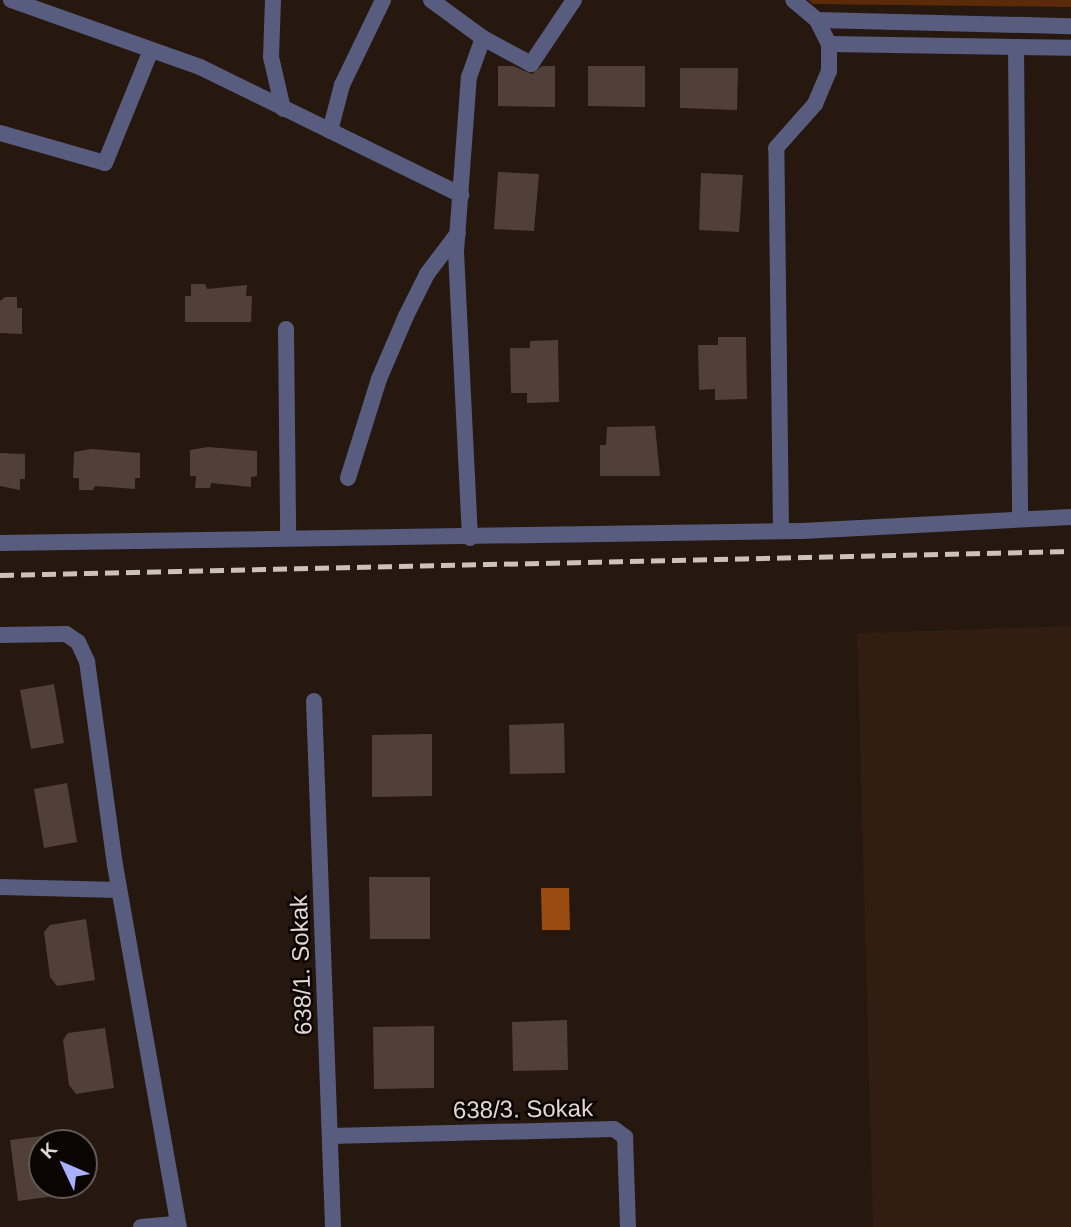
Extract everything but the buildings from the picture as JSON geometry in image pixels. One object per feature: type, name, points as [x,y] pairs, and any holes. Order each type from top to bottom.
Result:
[{"type":"street","points":[[11,0],[200,67],[461,195]]},
{"type":"street","points":[[273,0],[271,57],[283,109]]},
{"type":"street","points":[[330,131],[342,85],[383,0]]},
{"type":"street","points":[[431,0],[483,38],[531,64],[574,0]]},
{"type":"street","points":[[781,531],[776,148],[795,132],[815,104],[829,71],[829,44],[817,20],[793,0]]},
{"type":"street","points":[[817,20],[1071,26]]},
{"type":"street","points":[[470,538],[458,233],[469,77],[483,38]]},
{"type":"street","points":[[829,44],[1071,48]]},
{"type":"street","points":[[1016,47],[1020,519]]},
{"type":"street","points":[[0,132],[105,163],[151,50]]},
{"type":"street","points":[[348,478],[379,379],[401,329],[427,274],[458,233]]},
{"type":"street","points":[[286,329],[288,536]]},
{"type":"street","points":[[0,543],[288,536],[470,538],[781,531],[1071,517]]},
{"type":"street","points":[[0,635],[66,634],[78,642],[87,661],[119,890],[179,1226],[141,1227]]},
{"type":"street","name":"638/1. Sokak","points":[[314,701],[333,1227]]},
{"type":"street","points":[[0,887],[119,890]]},
{"type":"street","name":"638/3. Sokak","points":[[330,1136],[614,1129],[625,1137],[628,1227]]},
{"type":"shaded area","points":[[808,0],[1071,0],[1071,7],[813,4]]},
{"type":"shaded area","points":[[1071,626],[1071,1227],[873,1227],[857,633]]},
{"type":"shaded area","points":[[541,888],[569,888],[570,930],[542,930]]},
{"type":"railway","points":[[0,575],[1071,551]]}]
